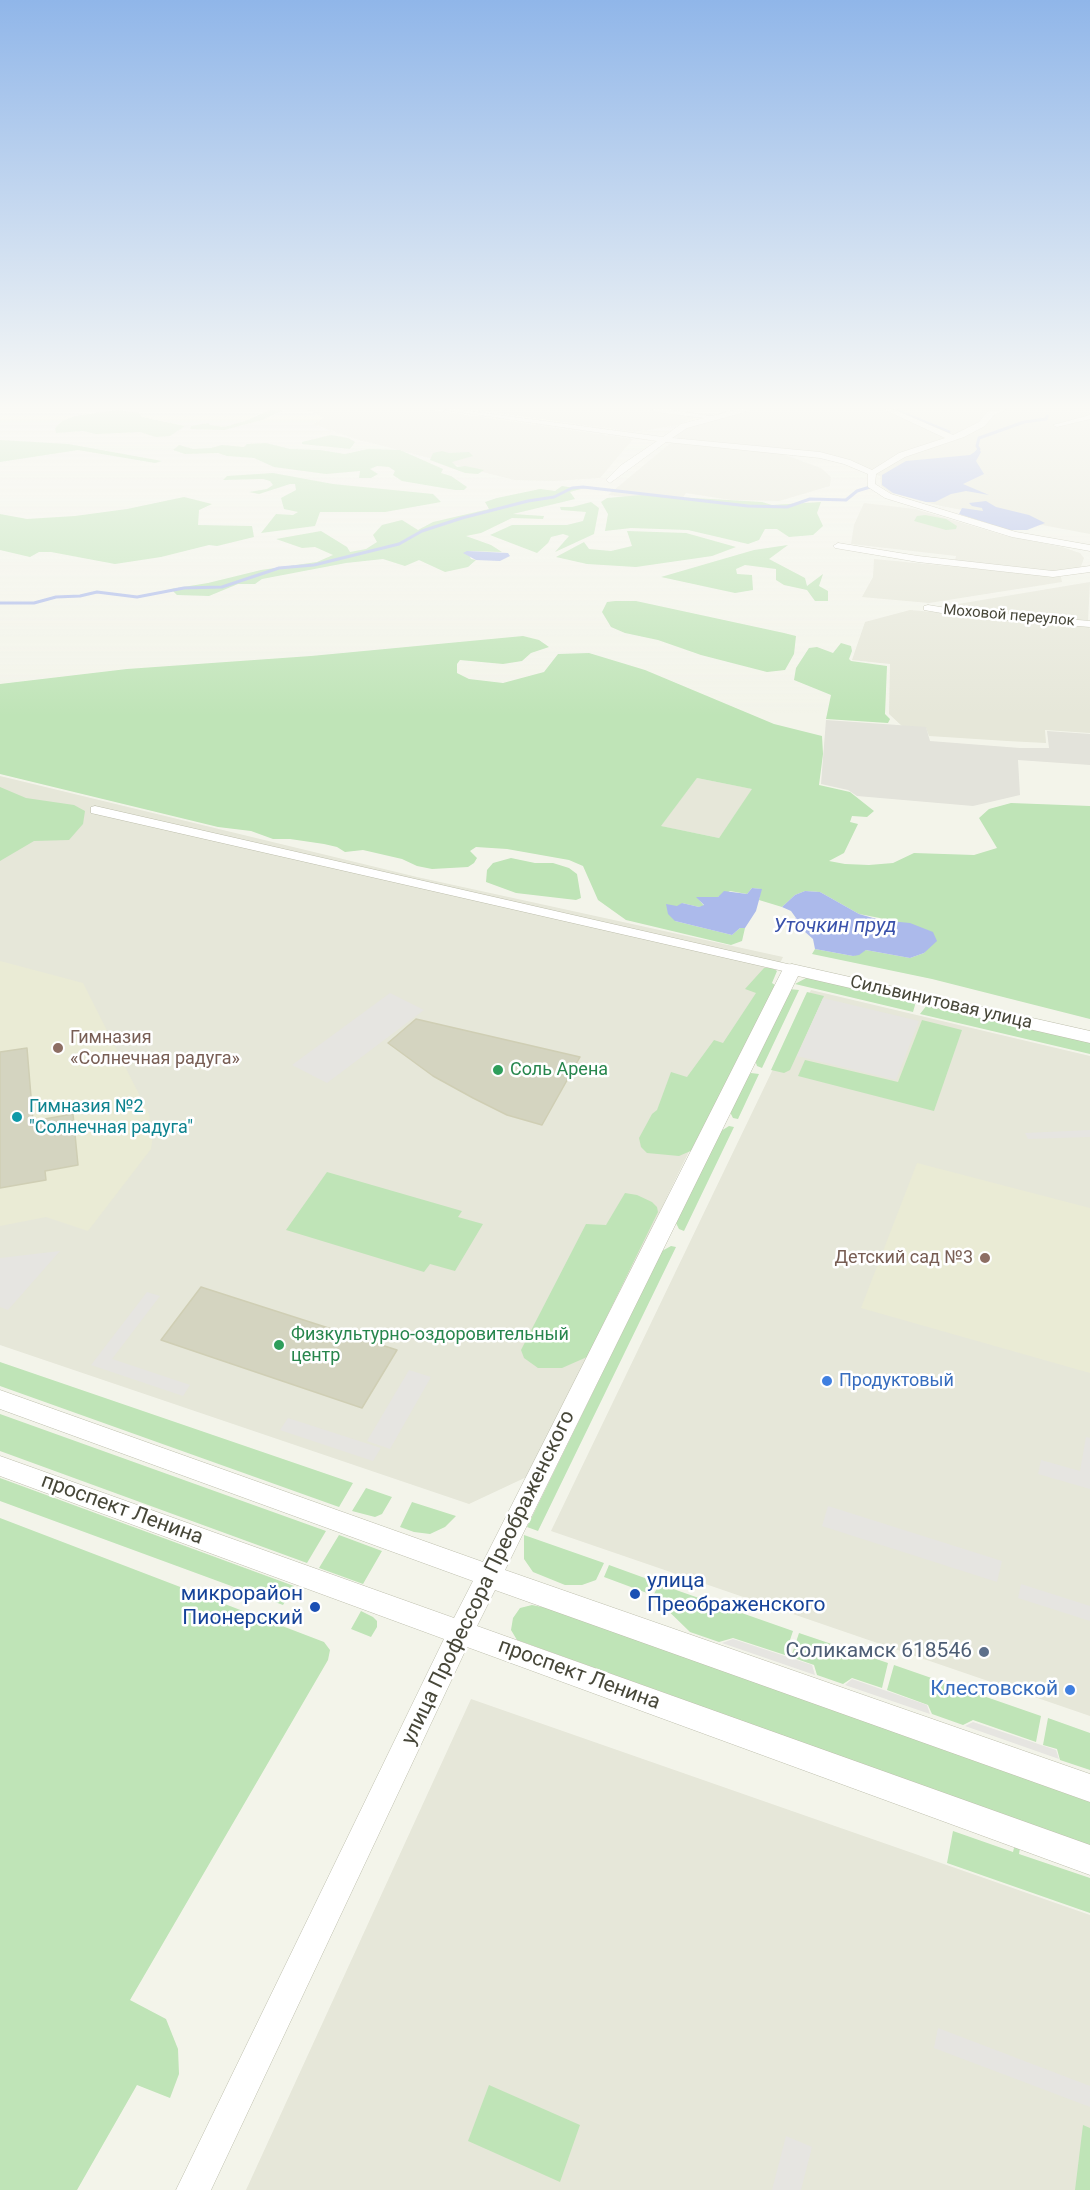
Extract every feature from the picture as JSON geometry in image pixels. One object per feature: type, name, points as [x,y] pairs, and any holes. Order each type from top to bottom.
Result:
[{"type":"street","points":[[941,512],[1015,535],[1090,548]]},
{"type":"street","points":[[838,546],[918,559],[1053,574],[1090,569]]},
{"type":"street","name":"Моховой переулок","points":[[928,608],[959,613],[1090,624]]},
{"type":"street","points":[[95,810],[792,969]]},
{"type":"street","name":"Сильвинитовая улица","points":[[792,969],[1090,1037]]},
{"type":"street","name":"улица Профессора Преображенского","points":[[193,2190],[461,1632],[792,969]]},
{"type":"street","points":[[0,1399],[489,1576],[1090,1788]]},
{"type":"street","name":"проспект Ленина","points":[[0,1466],[1090,1860]]},
{"type":"shaded area","points":[[860,512],[926,512],[1006,536],[1062,547],[1080,553],[1084,558],[1080,569],[1059,572],[955,561],[956,556],[851,544],[854,525]]},
{"type":"shaded area","points":[[974,512],[1090,512],[1090,534]]},
{"type":"shaded area","points":[[874,559],[1061,577],[1062,582],[929,603],[862,597],[873,577]]},
{"type":"shaded area","points":[[1090,582],[1088,621],[959,609],[958,604]]},
{"type":"shaded area","points":[[910,610],[1088,626],[1090,629],[1090,733],[1045,730],[1046,743],[929,736],[926,728],[902,726],[889,714],[890,664],[852,660],[865,622]]},
{"type":"shaded area","points":[[826,720],[926,727],[930,741],[1020,748],[1049,748],[1047,731],[1090,734],[1090,765],[1018,760],[1020,795],[973,806],[857,796],[848,790],[821,784]]},
{"type":"shaded area","points":[[0,776],[417,877],[783,957],[533,1474],[469,1504],[0,1345]]},
{"type":"shaded area","points":[[697,778],[753,789],[719,838],[660,826]]},
{"type":"shaded area","name":"Гимназия «Солнечная радуга»","points":[[0,961],[83,983],[149,1114],[153,1136],[151,1149],[88,1231],[46,1217],[0,1226]]},
{"type":"shaded area","points":[[811,990],[1090,1056],[1090,1716],[551,1531]]},
{"type":"shaded area","points":[[390,993],[424,1010],[327,1083],[292,1065]]},
{"type":"shaded area","points":[[823,998],[919,1021],[896,1080],[797,1056]]},
{"type":"shaded area","points":[[1090,1130],[1090,1137],[1028,1139],[1025,1133]]},
{"type":"shaded area","name":"Детский сад №3","points":[[917,1163],[1090,1208],[1090,1373],[861,1308]]},
{"type":"shaded area","points":[[60,1251],[8,1310],[0,1307],[0,1258]]},
{"type":"shaded area","points":[[147,1292],[160,1296],[112,1359],[190,1385],[183,1396],[91,1365]]},
{"type":"shaded area","points":[[409,1370],[431,1377],[390,1449],[367,1441]]},
{"type":"shaded area","points":[[288,1418],[381,1448],[373,1461],[280,1430]]},
{"type":"shaded area","points":[[1086,1437],[1090,1438],[1090,1489],[1038,1474],[1041,1460],[1080,1471]]},
{"type":"shaded area","points":[[828,1506],[1002,1561],[997,1582],[822,1526]]},
{"type":"shaded area","points":[[1021,1584],[1090,1606],[1090,1621],[1018,1598]]},
{"type":"shaded area","points":[[733,1639],[812,1665],[815,1675],[722,1643]]},
{"type":"shaded area","points":[[852,1679],[927,1705],[930,1714],[845,1685]]},
{"type":"shaded area","points":[[471,1699],[1090,1915],[1090,2190],[246,2190]]},
{"type":"shaded area","points":[[973,1722],[1056,1750],[1059,1759],[965,1726]]},
{"type":"shaded area","points":[[938,2028],[1090,2086],[1090,2107],[934,2048]]},
{"type":"shaded area","points":[[786,2136],[812,2147],[801,2190],[772,2190]]},
{"type":"green space","points":[[103,512],[199,512],[198,525],[252,526],[254,537],[161,557],[115,564],[51,552],[39,552],[30,557],[0,550],[0,514],[27,519]]},
{"type":"green space","points":[[298,512],[320,512],[315,526],[261,533],[276,514],[293,515]]},
{"type":"green space","points":[[475,512],[520,512],[513,514],[544,516],[543,519],[512,518],[481,533],[466,536],[491,545],[502,552],[467,551],[471,559],[476,560],[468,567],[445,572],[419,560],[405,566],[383,559],[346,563],[262,579],[255,584],[238,584],[209,596],[177,595],[171,589],[261,570],[317,562],[333,555],[315,547],[302,548],[276,539],[321,531],[347,547],[350,552],[366,549],[377,542],[373,535],[382,525],[402,520],[418,530],[433,522]]},
{"type":"green space","points":[[586,512],[598,512],[594,534],[555,552],[569,536],[563,534],[551,537],[537,553],[490,535],[512,525],[567,525],[583,521]]},
{"type":"green space","points":[[607,512],[817,512],[823,526],[813,535],[789,537],[777,529],[765,529],[759,540],[748,544],[688,530],[631,528],[605,531]]},
{"type":"green space","points":[[925,515],[946,519],[957,526],[956,529],[946,530],[914,521],[917,516]]},
{"type":"green space","points":[[627,531],[686,533],[736,547],[712,556],[636,567],[587,564],[556,557],[584,542],[589,549],[611,551],[632,546]]},
{"type":"green space","points":[[788,545],[769,559],[805,578],[807,586],[823,574],[819,586],[828,591],[828,601],[815,601],[807,590],[784,585],[776,580],[776,569],[745,565],[736,569],[737,574],[752,575],[753,590],[735,593],[661,577],[754,550]]},
{"type":"green space","points":[[636,601],[796,636],[794,654],[785,670],[767,672],[701,655],[658,640],[625,633],[611,627],[602,612],[607,602]]},
{"type":"green space","points":[[523,636],[539,640],[549,647],[531,653],[522,661],[503,664],[460,660],[457,664],[457,673],[469,679],[503,683],[544,672],[558,654],[589,653],[645,670],[774,724],[822,736],[823,754],[819,785],[850,792],[874,811],[867,817],[852,816],[850,822],[858,824],[844,853],[829,861],[869,865],[893,863],[914,853],[974,855],[997,848],[979,818],[989,809],[1011,803],[1090,806],[1090,1019],[932,979],[812,954],[815,949],[853,956],[866,950],[910,958],[924,953],[929,946],[895,921],[859,914],[820,892],[805,891],[795,895],[782,907],[759,900],[761,889],[752,888],[747,894],[730,891],[718,897],[697,897],[704,906],[682,903],[675,921],[732,935],[740,928],[745,928],[742,941],[731,945],[626,920],[598,900],[583,866],[569,860],[507,849],[476,847],[470,851],[477,858],[468,867],[432,869],[363,850],[345,852],[337,847],[324,844],[273,839],[251,831],[218,827],[0,774],[0,684],[127,669],[311,656]],"holes":[[[697,778],[752,789],[719,838],[661,826]]]},
{"type":"green space","points":[[841,643],[851,646],[849,659],[851,661],[887,666],[885,714],[890,719],[888,723],[826,719],[831,695],[794,680],[796,668],[809,648],[817,647],[833,653]]},
{"type":"green space","points":[[0,787],[26,798],[74,805],[85,811],[83,824],[69,840],[34,841],[0,861]]},
{"type":"green space","points":[[511,858],[535,863],[553,863],[569,868],[577,874],[581,898],[576,900],[516,893],[486,882],[487,870],[493,863]]},
{"type":"green space","points":[[764,968],[777,971],[772,983],[775,985],[693,1150],[679,1156],[647,1153],[641,1147],[639,1138],[652,1114],[657,1110],[671,1072],[687,1077],[714,1040],[723,1043],[756,993],[745,989]]},
{"type":"green space","points":[[808,977],[914,1002],[913,1012],[795,984]]},
{"type":"green space","points":[[789,989],[799,990],[762,1068],[757,1066],[755,1060]]},
{"type":"green space","points":[[807,992],[824,996],[790,1070],[784,1073],[771,1070]]},
{"type":"green space","points":[[927,1005],[1090,1041],[1090,1054],[920,1014]]},
{"type":"green space","points":[[922,1020],[962,1030],[934,1111],[798,1076],[805,1060],[898,1082]]},
{"type":"green space","points":[[751,1073],[759,1074],[738,1119],[733,1118],[730,1112],[747,1076]]},
{"type":"green space","points":[[729,1126],[734,1127],[684,1231],[679,1229],[676,1223],[721,1131]]},
{"type":"green space","points":[[327,1172],[462,1211],[458,1217],[483,1224],[455,1271],[430,1264],[424,1272],[286,1230]]},
{"type":"green space","points":[[625,1193],[637,1195],[652,1202],[658,1212],[587,1357],[562,1368],[538,1368],[524,1358],[521,1350],[586,1224],[606,1225]]},
{"type":"green space","points":[[671,1246],[676,1247],[538,1531],[527,1527],[662,1251]]},
{"type":"green space","points":[[0,1362],[353,1483],[339,1507],[0,1386]]},
{"type":"green space","points":[[0,1414],[326,1531],[307,1563],[0,1451]]},
{"type":"green space","points":[[0,1478],[294,1586],[283,1605],[0,1501]]},
{"type":"green space","points":[[366,1488],[392,1497],[382,1514],[375,1517],[352,1511]]},
{"type":"green space","points":[[412,1502],[456,1516],[445,1527],[430,1534],[414,1532],[400,1527]]},
{"type":"green space","points":[[0,1518],[324,1642],[330,1650],[328,1660],[130,2000],[166,2019],[178,2049],[179,2074],[170,2098],[137,2085],[77,2190],[0,2190]]},
{"type":"green space","points":[[339,1535],[382,1551],[363,1584],[319,1568]]},
{"type":"green space","points":[[524,1535],[604,1563],[596,1580],[582,1585],[565,1585],[533,1572],[524,1559]]},
{"type":"green space","points":[[609,1565],[653,1581],[647,1593],[604,1577]]},
{"type":"green space","points":[[659,1584],[793,1631],[785,1655],[733,1638],[719,1642],[690,1632],[653,1596]]},
{"type":"green space","points":[[532,1605],[547,1608],[1090,1802],[1090,1846],[517,1640],[511,1630],[513,1618],[520,1608]]},
{"type":"green space","points":[[361,1611],[377,1621],[377,1627],[371,1637],[351,1629]]},
{"type":"green space","points":[[799,1633],[888,1663],[882,1688],[852,1678],[843,1684],[817,1675],[814,1665],[791,1657]]},
{"type":"green space","points":[[894,1665],[1041,1716],[1036,1742],[973,1720],[963,1725],[932,1714],[928,1705],[887,1690]]},
{"type":"green space","points":[[1048,1718],[1090,1733],[1090,1770],[1060,1760],[1057,1749],[1043,1745]]},
{"type":"green space","points":[[953,1831],[1013,1852],[1016,1840],[1021,1842],[1019,1854],[1090,1878],[1090,1913],[947,1863]]},
{"type":"green space","points":[[489,2085],[580,2125],[560,2182],[468,2141]]},
{"type":"green space","points":[[1083,2125],[1090,2128],[1090,2190],[1075,2190]]},
{"type":"water","points":[[1017,512],[1045,523],[1027,530],[1008,530],[959,514]]},
{"type":"water","points":[[467,551],[508,553],[510,556],[500,561],[476,560],[463,553]]},
{"type":"water","name":"Уточкин пруд","points":[[752,888],[762,889],[756,911],[745,928],[740,928],[732,935],[675,921],[668,914],[666,904],[677,906],[682,903],[699,907],[704,905],[696,897],[718,897],[724,891],[747,894]]},
{"type":"water","name":"Уточкин пруд","points":[[805,891],[820,892],[859,914],[880,920],[910,923],[933,932],[937,941],[924,953],[910,958],[866,950],[853,956],[815,949],[813,939],[795,923],[793,920],[796,918],[791,911],[782,907],[795,895]]},
{"type":"building","name":"Соль Арена","points":[[416,1019],[580,1057],[542,1125],[507,1115],[473,1098],[433,1076],[388,1043]]},
{"type":"building","name":"Гимназия №2 \"Солнечная радуга\"","points":[[27,1048],[33,1121],[73,1114],[78,1165],[45,1171],[46,1180],[0,1188],[0,1052]]},
{"type":"building","name":"Физкультурно-оздоровительный центр","points":[[201,1287],[397,1350],[362,1408],[161,1340]]},
{"type":"waterway","points":[[0,603],[34,603],[56,597],[80,596],[97,592],[137,597],[184,588],[222,587],[279,568],[314,565],[399,544],[422,531],[485,512]]},
{"type":"place","name":"Гимназия «Солнечная радуга»","points":[[58,1048]]},
{"type":"place","name":"Соль Арена","points":[[498,1070]]},
{"type":"place","name":"Гимназия №2 \"Солнечная радуга\"","points":[[17,1117]]},
{"type":"place","name":"Детский сад №3","points":[[985,1258]]},
{"type":"place","name":"Физкультурно-оздоровительный центр","points":[[279,1345]]},
{"type":"place","name":"Продуктовый","points":[[827,1381]]},
{"type":"place","name":"улица Преображенского","points":[[635,1594]]},
{"type":"place","name":"микрорайон Пионерский","points":[[315,1607]]},
{"type":"place","name":"Соликамск 618546","points":[[984,1652]]},
{"type":"place","name":"Клестовской","points":[[1070,1690]]}]
